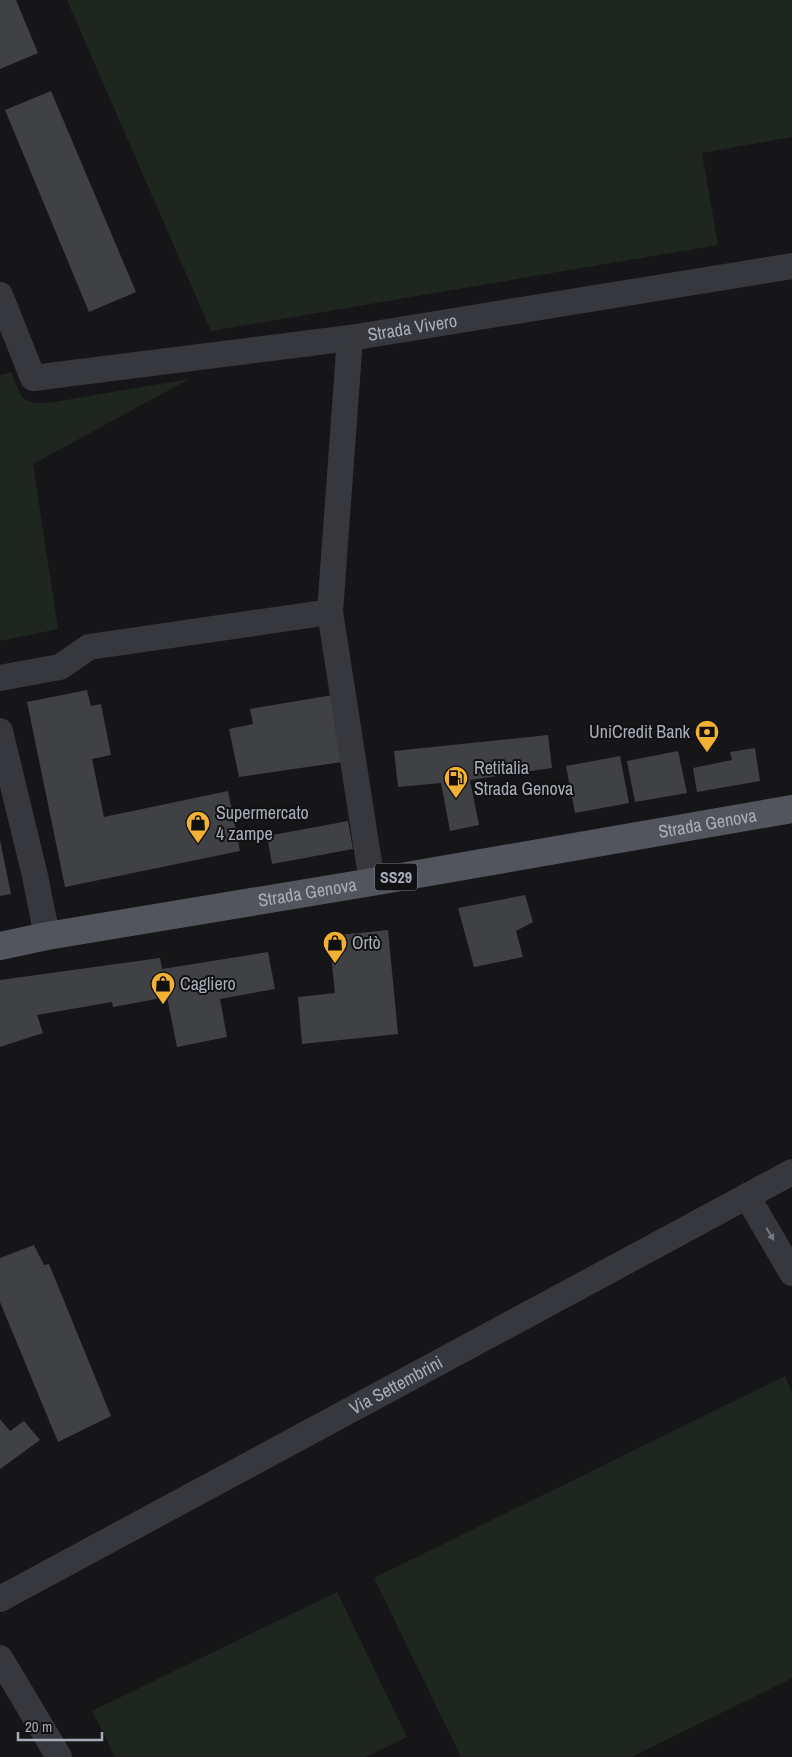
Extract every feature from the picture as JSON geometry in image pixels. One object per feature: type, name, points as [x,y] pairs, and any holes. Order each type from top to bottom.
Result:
[{"type":"main road","name":"Strada Genova","points":[[0,946],[47,936],[792,809]]},
{"type":"street","name":"Strada Vivero","points":[[0,295],[33,378],[350,338],[792,266]]},
{"type":"street","points":[[350,338],[330,612],[372,882]]},
{"type":"street","points":[[0,678],[60,667],[89,647],[330,612]]},
{"type":"street","points":[[0,731],[35,876],[47,936]]},
{"type":"street","name":"Via Settembrini","points":[[0,1599],[792,1172]]},
{"type":"street","points":[[747,1196],[792,1272]]},
{"type":"street","points":[[0,1658],[59,1757]]},
{"type":"shaded area","points":[[67,0],[792,0],[792,137],[702,153],[718,245],[211,331]]},
{"type":"shaded area","points":[[11,372],[22,398],[34,403],[48,403],[189,379],[33,464],[58,629],[0,641],[0,375]]},
{"type":"shaded area","points":[[785,1376],[792,1392],[792,1678],[632,1757],[461,1757],[374,1578]]},
{"type":"shaded area","points":[[337,1592],[407,1737],[366,1757],[115,1757],[92,1711]]},
{"type":"building","points":[[0,0],[16,0],[38,53],[0,69]]},
{"type":"building","points":[[51,91],[136,292],[89,312],[5,110]]},
{"type":"building","points":[[87,690],[91,706],[101,704],[111,755],[92,759],[104,817],[228,791],[240,851],[65,887],[27,702]]},
{"type":"building","points":[[333,695],[342,762],[239,777],[229,729],[253,724],[250,709]]},
{"type":"building","points":[[548,735],[552,768],[470,780],[479,825],[450,831],[441,783],[398,787],[394,751]]},
{"type":"building","points":[[755,748],[760,781],[697,792],[693,768],[732,760],[730,752]]},
{"type":"building","points":[[678,751],[687,793],[635,802],[627,761]]},
{"type":"building","points":[[620,756],[629,803],[575,813],[566,766]]},
{"type":"building","points":[[348,821],[353,849],[272,864],[267,836]]},
{"type":"building","points":[[0,840],[11,894],[0,896]]},
{"type":"building","points":[[525,895],[533,922],[516,931],[523,957],[474,967],[458,908]]},
{"type":"building","points":[[388,930],[398,1034],[302,1044],[298,997],[335,993],[329,936]]},
{"type":"building","points":[[268,952],[275,989],[220,999],[227,1037],[177,1047],[167,997],[113,1007],[112,1002],[37,1015],[43,1033],[0,1047],[0,980],[160,958],[162,969]]},
{"type":"building","points":[[34,1245],[44,1265],[49,1264],[111,1416],[58,1442],[0,1302],[0,1258]]},
{"type":"building","points":[[0,1419],[10,1431],[24,1421],[40,1440],[0,1469]]},
{"type":"place","name":"UniCredit Bank","points":[[707,753]]},
{"type":"place","name":"Retitalia Strada Genova","points":[[456,799]]},
{"type":"place","name":"Supermercato 4 zampe","points":[[198,844]]},
{"type":"place","name":"Ortò","points":[[335,964]]},
{"type":"place","name":"Cagliero","points":[[163,1005]]}]
